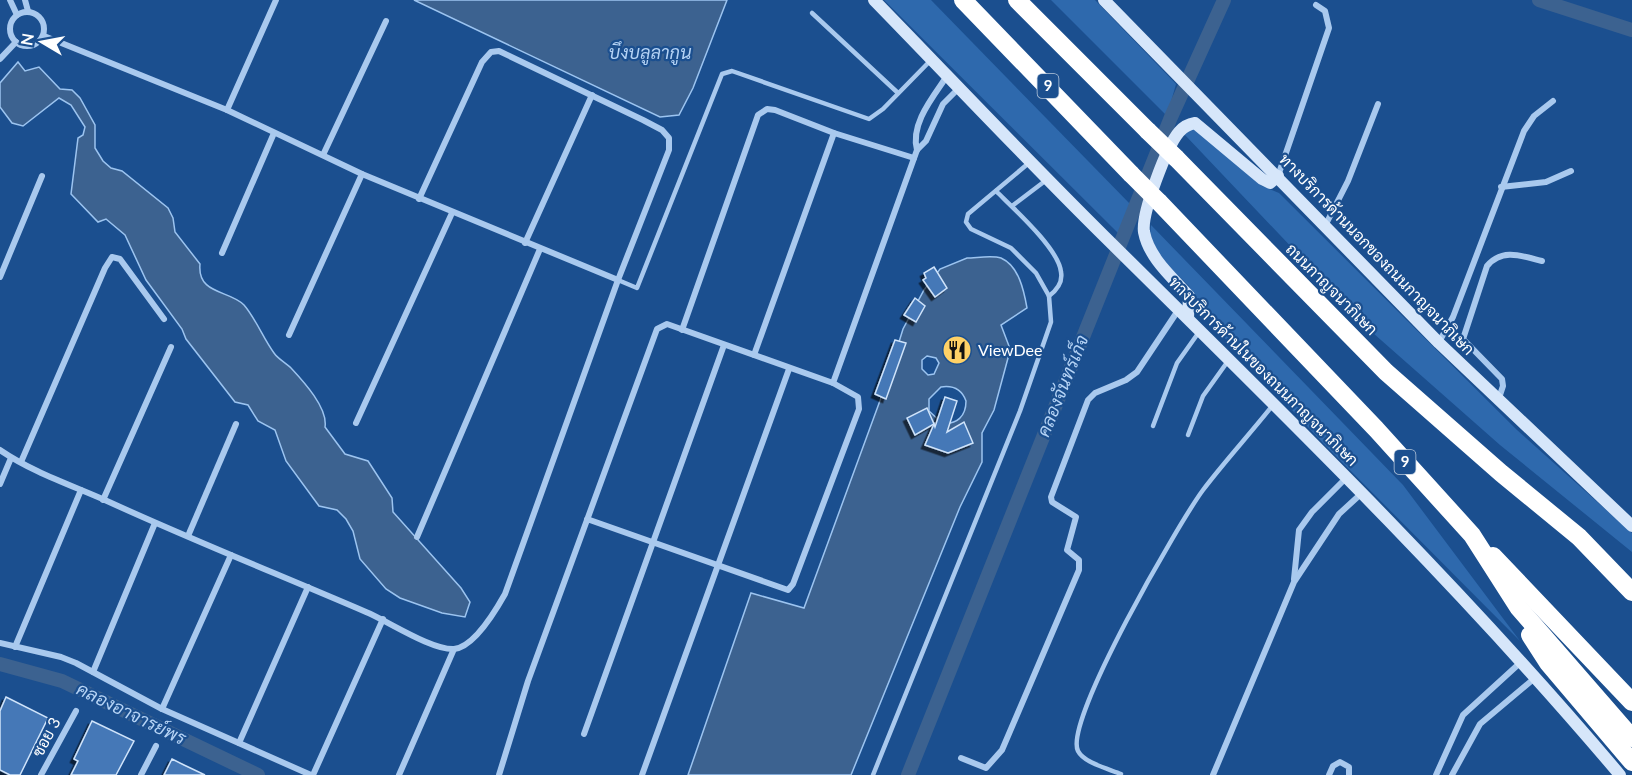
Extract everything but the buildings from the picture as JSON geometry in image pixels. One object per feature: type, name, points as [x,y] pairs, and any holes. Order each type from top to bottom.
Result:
[{"type":"highway","name":"9","points":[[963,0],[1376,429],[1472,535],[1518,607],[1632,738]]},
{"type":"highway","name":"ถนนกาญจนาภิเษก","points":[[1017,0],[1386,372],[1501,473],[1579,537],[1632,592]]},
{"type":"highway","points":[[1472,535],[1518,579],[1632,702]]},
{"type":"highway","points":[[1518,607],[1532,639],[1548,663],[1632,762]]},
{"type":"main road","name":"ทางบริการด้านในของถนนกาญจนาภิเษก","points":[[874,0],[1107,239],[1139,268],[1363,492],[1521,662],[1537,676],[1620,775]]},
{"type":"main road","name":"ทางบริการด้านนอกของถนนกาญจนาภิเษก","points":[[1104,0],[1206,101],[1439,343],[1632,526]]},
{"type":"main road","points":[[1184,313],[1189,296],[1150,253],[1144,231],[1144,220],[1157,178],[1179,132],[1188,124],[1196,123],[1262,179],[1270,183],[1278,176]]},
{"type":"street","points":[[10,0],[17,15]]},
{"type":"street","points":[[25,0],[28,12]]},
{"type":"street","points":[[227,110],[276,0]]},
{"type":"street","points":[[1278,176],[1329,28],[1329,19],[1325,11],[1316,5]]},
{"type":"street","points":[[28,12],[40,17],[44,23],[44,36],[34,45],[21,46],[12,37],[10,25],[17,15],[28,12]]},
{"type":"street","points":[[323,155],[386,21]]},
{"type":"street","points":[[44,36],[227,110],[419,199],[618,280]]},
{"type":"street","points":[[0,58],[16,42]]},
{"type":"street","points":[[0,450],[11,458],[81,490],[383,619],[437,646],[454,649],[464,644],[480,631],[495,613],[505,594],[618,280],[669,150],[669,138],[662,130],[592,95],[499,51],[491,52],[482,62],[419,199]]},
{"type":"street","points":[[917,150],[914,139],[920,122],[927,106],[947,76]]},
{"type":"street","points":[[833,383],[917,150],[926,141],[943,104],[959,88]]},
{"type":"street","points":[[525,243],[592,95]]},
{"type":"street","points":[[1439,343],[1453,317],[1501,187],[1528,123],[1553,100]]},
{"type":"street","points":[[1326,224],[1348,181],[1378,104]]},
{"type":"street","points":[[682,330],[758,115],[767,109],[775,110],[834,133],[914,158]]},
{"type":"street","points":[[222,253],[274,133]]},
{"type":"street","points":[[754,356],[834,133]]},
{"type":"street","points":[[1501,187],[1546,182],[1571,171]]},
{"type":"street","points":[[289,335],[362,174]]},
{"type":"street","points":[[0,277],[42,176]]},
{"type":"street","points":[[356,423],[452,213]]},
{"type":"street","points":[[417,537],[540,249]]},
{"type":"street","points":[[1498,401],[1503,386],[1502,379],[1467,346],[1463,333],[1487,266],[1501,255],[1519,255],[1542,261]]},
{"type":"street","points":[[21,462],[110,260],[116,257],[120,259],[164,319]]},
{"type":"street","points":[[961,758],[986,768],[1002,750],[1078,570],[1079,560],[1067,550],[1076,517],[1052,502],[1051,497],[1088,400],[1095,393],[1126,380],[1137,372],[1184,313]]},
{"type":"street","points":[[499,775],[528,681],[652,336],[657,329],[667,324],[833,383],[858,397],[859,409],[793,584],[788,590],[717,567],[588,519]]},
{"type":"street","points":[[584,734],[724,345]]},
{"type":"street","points":[[104,500],[171,347]]},
{"type":"street","points":[[1471,374],[1483,360]]},
{"type":"street","points":[[642,775],[789,369]]},
{"type":"street","points":[[188,536],[236,424]]},
{"type":"street","points":[[0,484],[11,458]]},
{"type":"street","points":[[1294,582],[1299,530],[1312,512],[1347,477]]},
{"type":"street","points":[[15,646],[81,490]]},
{"type":"street","points":[[1213,775],[1294,582],[1339,514],[1363,492]]},
{"type":"street","points":[[93,672],[155,523]]},
{"type":"street","points":[[162,709],[231,555]]},
{"type":"street","points":[[239,743],[308,587]]},
{"type":"street","points":[[0,643],[61,657],[162,709],[312,775],[383,619]]},
{"type":"street","points":[[399,775],[454,649]]},
{"type":"street","points":[[1436,775],[1464,715],[1521,662]]},
{"type":"street","points":[[1452,775],[1480,724],[1537,676]]},
{"type":"street","name":"ซอย 3","points":[[41,775],[76,711]]},
{"type":"street","points":[[141,775],[156,746]]},
{"type":"street","points":[[1329,775],[1334,766],[1340,762],[1349,767],[1349,775]]},
{"type":"lane","points":[[812,13],[898,93]]},
{"type":"lane","points":[[618,280],[638,288],[722,74],[732,71],[869,119],[932,59]]},
{"type":"lane","points":[[873,775],[1046,341],[1051,322],[1049,296],[1036,273],[1011,248],[966,224],[968,214],[1031,162]]},
{"type":"lane","points":[[1012,206],[1048,179]]},
{"type":"lane","points":[[996,191],[1012,206],[1059,262],[1061,281],[1058,289],[1049,296]]},
{"type":"lane","points":[[1153,426],[1177,363],[1201,330]]},
{"type":"lane","points":[[1188,435],[1203,396],[1229,358]]},
{"type":"lane","points":[[1121,774],[1083,757],[1077,750],[1077,734],[1086,709],[1127,617],[1170,542],[1203,490],[1274,403]]},
{"type":"shaded area","points":[[884,0],[931,0],[1131,205],[1119,234]]},
{"type":"shaded area","points":[[1051,0],[1095,0],[1176,84],[1167,116]]},
{"type":"shaded area","points":[[1196,128],[1262,186],[1279,193],[1517,430],[1632,533],[1632,552],[1500,445],[1373,333],[1185,135],[1189,129]]},
{"type":"shaded area","points":[[1151,225],[1403,485],[1520,641],[1323,443],[1219,332],[1189,286],[1161,259],[1150,235]]},
{"type":"water","name":"บึงบลูลากูน","points":[[414,0],[727,0],[693,88],[679,115],[660,117]]},
{"type":"water","points":[[18,62],[25,71],[39,67],[60,89],[72,90],[80,98],[95,125],[95,148],[103,161],[111,168],[122,171],[168,208],[173,218],[175,232],[200,264],[200,274],[204,281],[209,287],[244,305],[274,353],[291,368],[314,396],[323,412],[325,427],[345,454],[368,461],[392,498],[393,512],[461,588],[470,602],[465,617],[442,613],[400,598],[386,589],[360,559],[353,531],[346,519],[337,510],[319,506],[286,461],[275,430],[258,421],[248,405],[235,402],[186,339],[182,329],[146,280],[125,235],[106,219],[98,222],[71,194],[78,138],[83,135],[85,127],[71,105],[59,98],[23,126],[12,123],[0,107],[0,83]]},
{"type":"water","points":[[967,258],[1001,258],[1016,273],[1027,308],[1001,325],[1009,346],[1008,358],[994,410],[982,433],[982,462],[960,507],[851,775],[688,775],[751,593],[804,608],[885,387],[903,329],[924,290],[940,269]],"holes":[[[927,356],[936,358],[939,363],[934,374],[928,375],[922,369],[922,360]],[[941,387],[957,389],[966,401],[962,415],[952,423],[942,423],[929,411],[929,399]]]},
{"type":"waterway","name":"คลองจันทร์เก็จ","points":[[908,775],[1171,117],[1224,0]]},
{"type":"waterway","name":"คลองจันทร์เก็จ","points":[[1539,0],[1632,30]]},
{"type":"waterway","name":"คลองอาจารย์พร","points":[[0,664],[62,681],[258,775]]},
{"type":"place","name":"ViewDee","points":[[957,350]]}]
